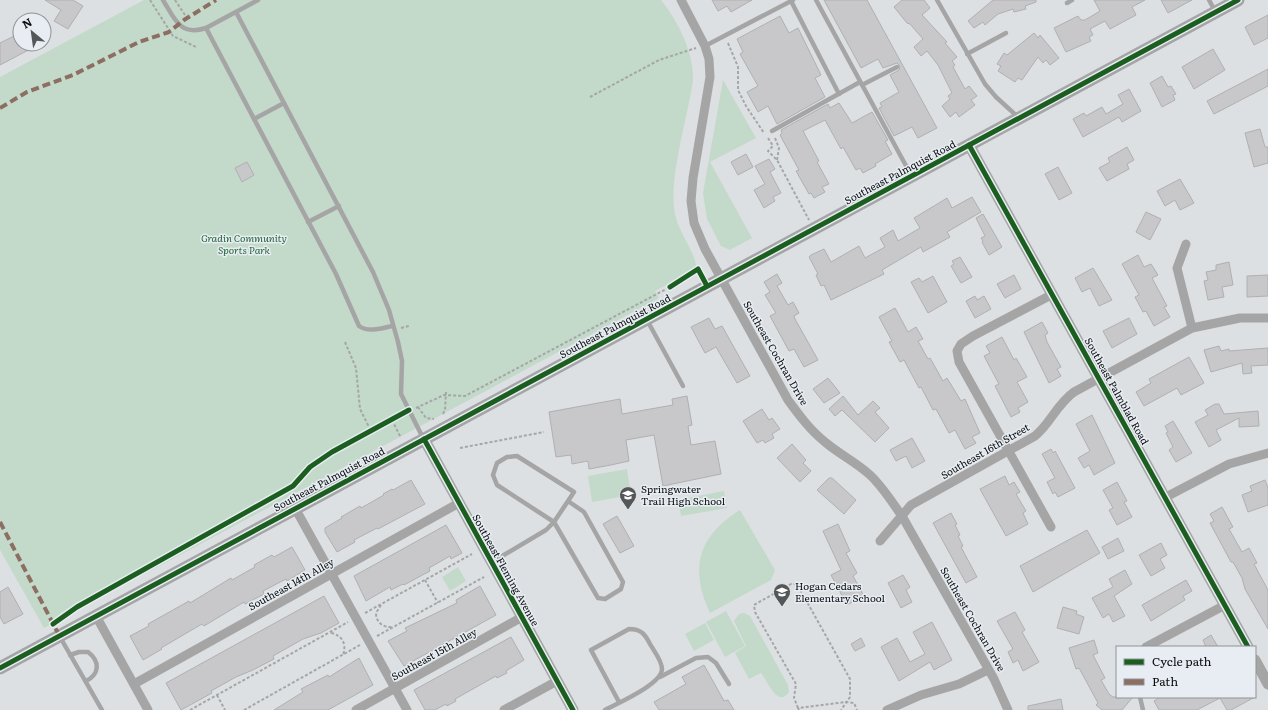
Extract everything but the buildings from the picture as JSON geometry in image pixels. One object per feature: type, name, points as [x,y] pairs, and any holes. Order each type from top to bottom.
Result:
[{"type":"main road","name":"Southeast Palmquist Road","points":[[0,668],[1238,0]]},
{"type":"street","name":"Southeast Cochran Drive","points":[[681,0],[705,46],[709,59],[710,77],[693,178],[691,201],[694,223],[704,249],[788,400],[805,423],[826,442],[849,457],[871,476],[890,498],[902,516],[988,670],[1008,710]]},
{"type":"street","name":"Southeast Palmblad Road","points":[[969,145],[1247,646]]},
{"type":"street","points":[[1186,244],[1177,268],[1192,328]]},
{"type":"street","points":[[1051,527],[959,362],[957,351],[961,344],[973,336],[1053,294]]},
{"type":"street","name":"Southeast 16th Street","points":[[880,541],[911,505],[1041,431],[1066,398],[1099,378],[1192,328],[1240,318],[1268,318]]},
{"type":"street","name":"Southeast Fleming Avenue","points":[[424,439],[573,710]]},
{"type":"street","points":[[1166,497],[1230,464],[1268,453]]},
{"type":"street","name":"Southeast 14th Alley","points":[[134,684],[459,503]]},
{"type":"street","points":[[295,508],[407,710]]},
{"type":"street","points":[[1148,646],[1225,605]]},
{"type":"street","points":[[96,616],[148,710]]},
{"type":"street","name":"Southeast 15th Alley","points":[[356,710],[522,617]]},
{"type":"street","points":[[1256,662],[1268,684]]},
{"type":"street","points":[[887,710],[921,695],[959,684],[988,670]]},
{"type":"street","points":[[504,710],[557,681]]},
{"type":"lane","points":[[163,0],[174,19],[183,29],[195,31],[206,28],[258,0]]},
{"type":"lane","points":[[705,46],[783,2],[792,0],[839,94]]},
{"type":"lane","points":[[816,0],[912,176]]},
{"type":"lane","points":[[937,0],[985,84],[996,97],[1019,118]]},
{"type":"lane","points":[[1067,3],[1072,0]]},
{"type":"lane","points":[[1209,0],[1216,12]]},
{"type":"lane","points":[[236,12],[374,272],[393,326],[402,361],[401,394],[424,439]]},
{"type":"lane","points":[[206,28],[342,288],[359,326],[370,330],[393,326]]},
{"type":"lane","points":[[967,54],[1006,33]]},
{"type":"lane","points":[[772,131],[839,94],[897,67]]},
{"type":"lane","points":[[254,119],[284,103]]},
{"type":"lane","points":[[308,222],[339,206]]},
{"type":"lane","points":[[646,319],[683,386]]},
{"type":"lane","points":[[492,562],[546,530],[554,522],[568,501],[574,492],[517,456],[507,457],[497,463],[493,475],[497,485],[554,522],[598,598],[605,599],[621,589],[623,582],[584,512],[568,501]]},
{"type":"lane","points":[[619,702],[591,650],[629,629],[635,629],[644,633],[658,658],[662,668],[660,677]]},
{"type":"lane","points":[[60,636],[102,710]]},
{"type":"lane","points":[[70,655],[79,652],[88,652],[97,662],[97,672],[92,678],[86,681]]},
{"type":"lane","points":[[605,710],[652,684],[660,677],[696,658],[708,657],[716,663],[729,684]]},
{"type":"lane","points":[[1140,698],[1143,710]]},
{"type":"path","points":[[175,0],[187,18]]},
{"type":"path","points":[[590,97],[659,60],[705,46]]},
{"type":"path","points":[[772,131],[779,148],[777,160]]},
{"type":"path","points":[[409,410],[446,395],[465,396],[670,287]]},
{"type":"path","points":[[345,342],[356,368],[360,408],[371,431]]},
{"type":"path","points":[[441,415],[445,413],[446,392]]},
{"type":"path","points":[[418,407],[426,418],[435,419]]},
{"type":"path","points":[[392,420],[402,440]]},
{"type":"path","points":[[460,448],[544,432]]},
{"type":"path","points":[[190,710],[472,554]]},
{"type":"path","points":[[425,580],[438,603]]},
{"type":"path","points":[[841,710],[846,702],[850,697],[852,688],[850,679],[797,584],[791,584],[754,605],[755,612],[796,684],[794,698],[798,709],[846,702],[854,703],[857,710]]},
{"type":"path","points":[[381,604],[376,613],[378,621],[385,627],[394,627]]},
{"type":"path","points":[[330,633],[338,635],[343,640],[345,648],[343,655]]},
{"type":"path","points":[[217,695],[225,710]]},
{"type":"green space","name":"Gradin Community Sports Park","points":[[144,0],[661,0],[679,27],[688,48],[693,70],[691,95],[676,166],[674,200],[677,221],[696,265],[693,271],[655,291],[659,298],[44,628],[0,550],[0,77],[47,52],[52,52],[52,49]]},
{"type":"green space","points":[[723,80],[756,138],[710,162],[752,238],[730,250],[721,246],[707,219],[703,193]]},
{"type":"green space","points":[[627,469],[631,495],[592,502],[588,476]]},
{"type":"green space","points":[[724,491],[727,508],[681,516],[678,500]]},
{"type":"green space","points":[[740,510],[775,570],[771,580],[710,613],[700,582],[699,567],[701,554],[715,531],[726,520]]},
{"type":"green space","points":[[458,567],[466,581],[450,591],[442,577]]},
{"type":"green space","points":[[726,611],[745,646],[725,657],[706,622]]},
{"type":"green space","points":[[744,613],[750,616],[788,685],[789,692],[785,696],[781,697],[773,692],[761,673],[749,679],[735,653],[746,646],[734,621],[739,614]]},
{"type":"green space","points":[[705,623],[714,640],[694,651],[685,634]]},
{"type":"marked path","points":[[0,108],[27,92],[73,75],[139,42],[169,32],[184,20],[216,0]]},
{"type":"marked path","points":[[0,522],[59,635]]},
{"type":"cycle path","points":[[0,668],[1238,0]]},
{"type":"cycle path","points":[[969,145],[1247,646]]},
{"type":"cycle path","points":[[670,287],[698,269],[707,286]]},
{"type":"cycle path","points":[[53,624],[77,607],[293,486],[310,467],[332,452],[409,410]]},
{"type":"cycle path","points":[[424,439],[573,710]]},
{"type":"place","name":"Springwater Trail High School","points":[[628,510]]},
{"type":"place","name":"Hogan Cedars Elementary School","points":[[782,607]]}]
